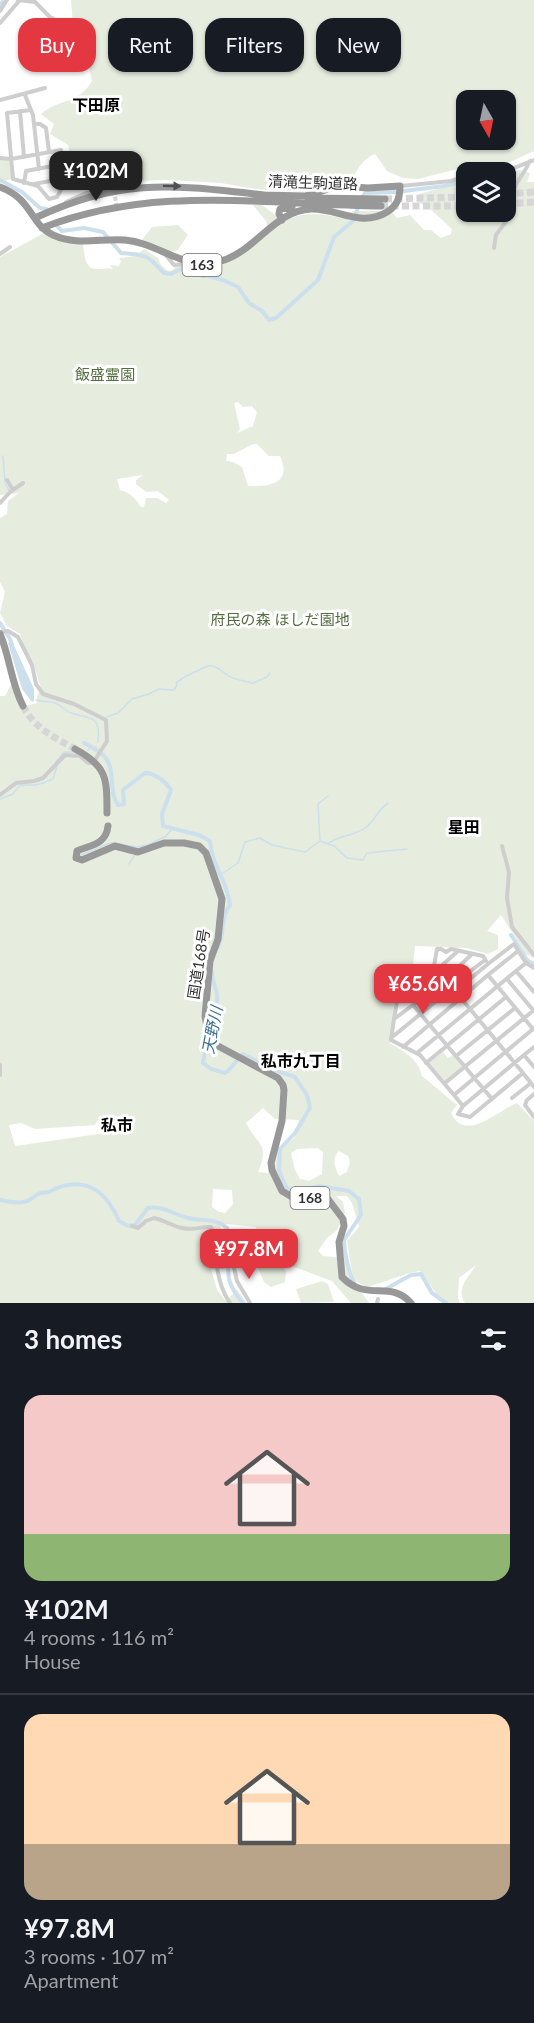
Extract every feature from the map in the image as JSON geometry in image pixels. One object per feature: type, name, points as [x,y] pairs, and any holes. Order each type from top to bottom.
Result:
[{"type":"highway","name":"163","points":[[35,218],[79,198],[145,186],[185,186],[241,196]]},
{"type":"highway","name":"163","points":[[42,228],[52,235],[72,241],[132,241],[195,264],[206,265],[225,261],[243,251],[282,220],[296,212],[309,209],[360,219],[376,217],[392,209],[399,200],[400,186],[334,187],[305,196],[261,195]]},
{"type":"highway","points":[[354,187],[342,189],[342,195],[360,202]]},
{"type":"highway","points":[[0,188],[20,197],[42,228]]},
{"type":"highway","name":"163","points":[[42,228],[117,207],[158,201],[241,196]]},
{"type":"highway","name":"清滝生駒道路","points":[[241,196],[310,198],[381,206]]},
{"type":"highway","name":"清滝生駒道路","points":[[241,196],[340,206],[385,198]]},
{"type":"highway","name":"163","points":[[282,220],[279,212],[283,207],[340,206]]},
{"type":"highway","points":[[1,632],[15,688],[23,706]]},
{"type":"highway","points":[[75,749],[96,759],[104,777],[107,813]]},
{"type":"highway","name":"国道168号","points":[[108,826],[100,842],[80,849],[77,851],[76,858],[82,860],[116,846],[138,852],[164,843],[199,846],[207,853],[222,899],[218,939],[210,961],[206,1028],[213,1041],[235,1056],[278,1078],[284,1087],[282,1121],[271,1158],[272,1170],[282,1191],[289,1196],[328,1199],[342,1214],[344,1226],[339,1242],[342,1277],[361,1298]]},
{"type":"highway","points":[[375,1301],[393,1294],[406,1298],[411,1303]]},
{"type":"street","points":[[0,10],[7,0]]},
{"type":"street","points":[[0,23],[19,0],[35,2],[52,18]]},
{"type":"street","points":[[0,100],[45,88]]},
{"type":"street","points":[[25,95],[34,124],[39,169]]},
{"type":"street","points":[[31,110],[7,113],[13,179],[33,184],[66,178]]},
{"type":"street","points":[[20,111],[24,157]]},
{"type":"street","points":[[34,124],[40,124],[46,128],[49,153]]},
{"type":"street","points":[[0,158],[11,159],[61,150],[66,178],[57,197],[49,199],[38,186],[33,184]]},
{"type":"street","points":[[516,167],[532,160]]},
{"type":"street","points":[[516,184],[532,160]]},
{"type":"street","points":[[24,183],[26,171],[63,164]]},
{"type":"street","points":[[400,186],[456,180]]},
{"type":"street","points":[[66,202],[113,188]]},
{"type":"street","points":[[82,215],[117,208]]},
{"type":"street","points":[[494,248],[496,235],[506,222]]},
{"type":"street","points":[[0,254],[10,247]]},
{"type":"street","points":[[164,252],[174,265],[187,265],[204,275]]},
{"type":"street","points":[[7,480],[13,490]]},
{"type":"street","points":[[0,503],[23,483]]},
{"type":"street","points":[[0,795],[16,783],[34,782],[43,778],[65,755],[80,756],[88,763],[96,759],[108,738],[106,720],[74,704],[43,694],[36,684],[32,665],[18,637],[9,631],[1,632]]},
{"type":"street","points":[[502,846],[509,872],[507,898],[512,927],[534,955]]},
{"type":"street","points":[[436,967],[465,983],[487,962],[514,944],[526,963],[534,968]]},
{"type":"street","points":[[463,1106],[417,1053],[392,1042],[394,1019],[397,1002],[432,977],[436,967],[437,949],[446,952],[451,949],[483,956],[487,962]]},
{"type":"street","points":[[436,967],[458,951]]},
{"type":"street","points":[[403,1047],[518,951]]},
{"type":"street","points":[[451,974],[472,954]]},
{"type":"street","points":[[417,1053],[526,963]]},
{"type":"street","points":[[516,971],[534,992]]},
{"type":"street","points":[[454,1095],[534,1029],[488,975]]},
{"type":"street","points":[[432,977],[461,998],[532,1085],[512,1098]]},
{"type":"street","points":[[445,1083],[534,1010],[507,978]]},
{"type":"street","points":[[394,1019],[440,982]]},
{"type":"street","points":[[418,988],[425,996]]},
{"type":"street","points":[[391,1038],[451,989]]},
{"type":"street","points":[[426,1063],[506,997]]},
{"type":"street","points":[[413,1005],[492,1099]]},
{"type":"street","points":[[456,1056],[515,1008]]},
{"type":"street","points":[[523,1073],[470,1117],[458,1114],[463,1106],[534,1047]]},
{"type":"street","points":[[524,1055],[534,1067]]},
{"type":"street","points":[[0,1065],[0,1075]]},
{"type":"street","points":[[534,1094],[525,1105],[534,1117]]},
{"type":"street","points":[[132,1226],[138,1228],[154,1218],[180,1228],[198,1230],[211,1227],[216,1237],[220,1284],[230,1303]]},
{"type":"street","points":[[244,1256],[234,1263],[237,1281],[250,1303]]},
{"type":"green space","points":[[71,0],[534,0],[534,151],[510,162],[456,162],[456,169],[418,179],[403,178],[387,171],[375,154],[361,164],[353,180],[303,192],[168,180],[102,186],[90,176],[75,175],[68,145],[50,134],[54,124],[41,114],[55,105],[75,98],[92,81],[90,72],[96,72],[96,18],[72,18]]},
{"type":"green space","points":[[0,160],[10,160],[12,179],[0,182]]},
{"type":"green space","points":[[516,171],[530,173],[527,182],[534,182],[534,958],[526,954],[501,915],[487,931],[498,935],[498,949],[488,954],[466,948],[415,946],[411,986],[395,999],[390,1043],[410,1056],[422,1076],[457,1105],[451,1113],[457,1122],[473,1125],[517,1103],[534,1121],[534,1303],[465,1303],[462,1298],[462,1288],[476,1265],[459,1278],[460,1303],[443,1303],[420,1271],[366,1287],[353,1279],[347,1241],[359,1227],[352,1203],[347,1196],[336,1196],[343,1202],[345,1213],[337,1230],[327,1238],[318,1251],[323,1256],[345,1258],[349,1276],[369,1303],[351,1303],[332,1281],[289,1265],[283,1265],[286,1272],[285,1282],[271,1287],[264,1282],[252,1254],[259,1248],[256,1227],[227,1224],[220,1226],[223,1232],[225,1269],[211,1269],[217,1290],[226,1301],[237,1290],[247,1303],[0,1303],[0,696],[5,696],[12,683],[21,707],[37,703],[37,696],[41,688],[33,662],[20,634],[7,626],[0,613],[5,592],[0,582],[0,518],[7,514],[8,501],[19,493],[0,495],[0,257],[44,233],[83,244],[87,263],[92,268],[113,269],[110,265],[119,266],[121,261],[119,258],[136,256],[144,249],[158,258],[161,265],[168,271],[173,270],[179,262],[196,267],[219,266],[222,270],[221,266],[269,233],[266,221],[251,203],[262,205],[284,222],[305,214],[343,218],[353,211],[391,211],[397,218],[410,215],[424,230],[431,230],[441,238],[451,234],[452,229],[430,209],[416,201],[419,194],[456,184],[456,222],[516,222]],"holes":[[[238,402],[243,407],[252,406],[257,412],[253,426],[237,433],[240,429],[234,403]],[[257,444],[269,456],[280,456],[283,465],[281,478],[263,486],[248,486],[242,467],[226,461],[227,454],[234,454]],[[143,475],[136,480],[136,484],[146,492],[158,491],[169,500],[166,503],[157,498],[146,498],[144,507],[141,507],[132,496],[120,490],[117,479]],[[263,1108],[275,1119],[299,1120],[294,1138],[275,1153],[268,1173],[258,1172],[263,1150],[246,1123]],[[97,1120],[99,1124],[119,1131],[15,1146],[9,1125],[21,1123],[35,1129],[95,1125]],[[318,1148],[323,1152],[322,1174],[309,1181],[300,1179],[291,1153],[297,1149]],[[339,1151],[348,1156],[350,1162],[347,1172],[339,1176],[334,1160]],[[213,1189],[232,1190],[233,1204],[225,1213],[212,1207]]]},
{"type":"green space","points":[[178,225],[188,235],[177,251],[169,252],[141,241],[152,227]]},
{"type":"green space","points":[[443,1052],[448,1058],[453,1055],[462,1067],[445,1081],[429,1063]]},
{"type":"green space","points":[[322,1281],[328,1284],[334,1302],[301,1303],[296,1289]]},
{"type":"water","points":[[12,641],[34,689],[34,701],[32,702],[22,689],[8,643]]},
{"type":"waterway","points":[[0,5],[4,0]]},
{"type":"waterway","points":[[0,180],[22,192],[40,208],[46,209]]},
{"type":"waterway","points":[[404,191],[456,183]]},
{"type":"waterway","points":[[362,198],[365,193],[397,192]]},
{"type":"waterway","points":[[56,225],[62,231],[84,228],[103,232],[121,253],[146,257],[164,273],[171,274],[183,268],[202,276],[223,280],[238,287],[249,303],[262,311],[269,320],[276,318],[318,280],[334,237],[353,221],[359,205]]},
{"type":"waterway","points":[[3,456],[5,483],[9,491]]},
{"type":"waterway","name":"天野川","points":[[0,623],[12,645]]},
{"type":"waterway","points":[[107,717],[118,713],[132,699],[159,689],[174,690],[176,683],[206,667],[215,667],[232,678],[253,683],[267,677],[270,673]]},
{"type":"waterway","points":[[36,700],[55,703],[69,712],[93,719],[98,726],[98,742]]},
{"type":"waterway","name":"天野川","points":[[84,743],[105,757],[110,768],[113,794],[118,805],[124,804],[123,790],[145,773],[156,776],[171,790],[162,814],[163,826],[199,835],[210,841],[213,857],[230,905],[225,915],[218,947]]},
{"type":"waterway","name":"天野川","points":[[95,750],[96,746]]},
{"type":"waterway","name":"天野川","points":[[88,750],[91,747]]},
{"type":"waterway","points":[[56,762],[64,752],[74,752]]},
{"type":"waterway","points":[[0,799],[13,794],[22,785],[36,785],[53,779],[57,766]]},
{"type":"waterway","points":[[320,841],[318,804],[328,796]]},
{"type":"waterway","points":[[329,843],[365,828],[388,803]]},
{"type":"waterway","points":[[148,845],[166,836],[172,829]]},
{"type":"waterway","points":[[220,875],[238,863],[245,842],[260,838],[272,845],[305,852],[320,841],[334,846],[347,858],[363,860],[367,853],[407,849]]},
{"type":"waterway","points":[[81,855],[114,843]]},
{"type":"waterway","points":[[119,844],[137,847],[146,845]]},
{"type":"waterway","points":[[129,864],[135,855]]},
{"type":"waterway","points":[[511,935],[528,961],[534,964]]},
{"type":"waterway","name":"天野川","points":[[212,972],[217,1000],[203,1063],[211,1069],[225,1073],[243,1054],[274,1070],[295,1077],[307,1095],[310,1108],[295,1133],[280,1149],[279,1170],[284,1183],[293,1192],[320,1186],[349,1191],[359,1199],[361,1215],[344,1240],[347,1262],[354,1282]]},
{"type":"waterway","points":[[0,1200],[24,1202],[40,1193],[79,1184],[96,1190],[109,1203],[119,1221],[128,1226],[135,1225],[148,1208],[153,1207],[188,1218],[220,1223],[228,1231],[230,1282],[234,1292],[243,1303]]},
{"type":"waterway","name":"天野川","points":[[384,1290],[411,1275],[421,1274],[432,1293],[446,1303]]},
{"type":"tunnel","points":[[114,191],[117,208]]},
{"type":"tunnel","points":[[516,193],[534,192]]},
{"type":"tunnel","points":[[385,199],[456,197]]},
{"type":"tunnel","points":[[516,203],[534,202]]},
{"type":"tunnel","points":[[381,206],[456,206]]},
{"type":"tunnel","points":[[23,706],[39,727],[75,749]]},
{"type":"district","name":"下田原","points":[[96,105]]},
{"type":"district","name":"星田","points":[[464,827]]},
{"type":"district","name":"私市九丁目","points":[[301,1061]]},
{"type":"district","name":"私市","points":[[117,1125]]},
{"type":"park label","name":"飯盛霊園","points":[[105,375]]},
{"type":"park label","name":"府民の森 ほしだ園地","points":[[280,620]]}]
